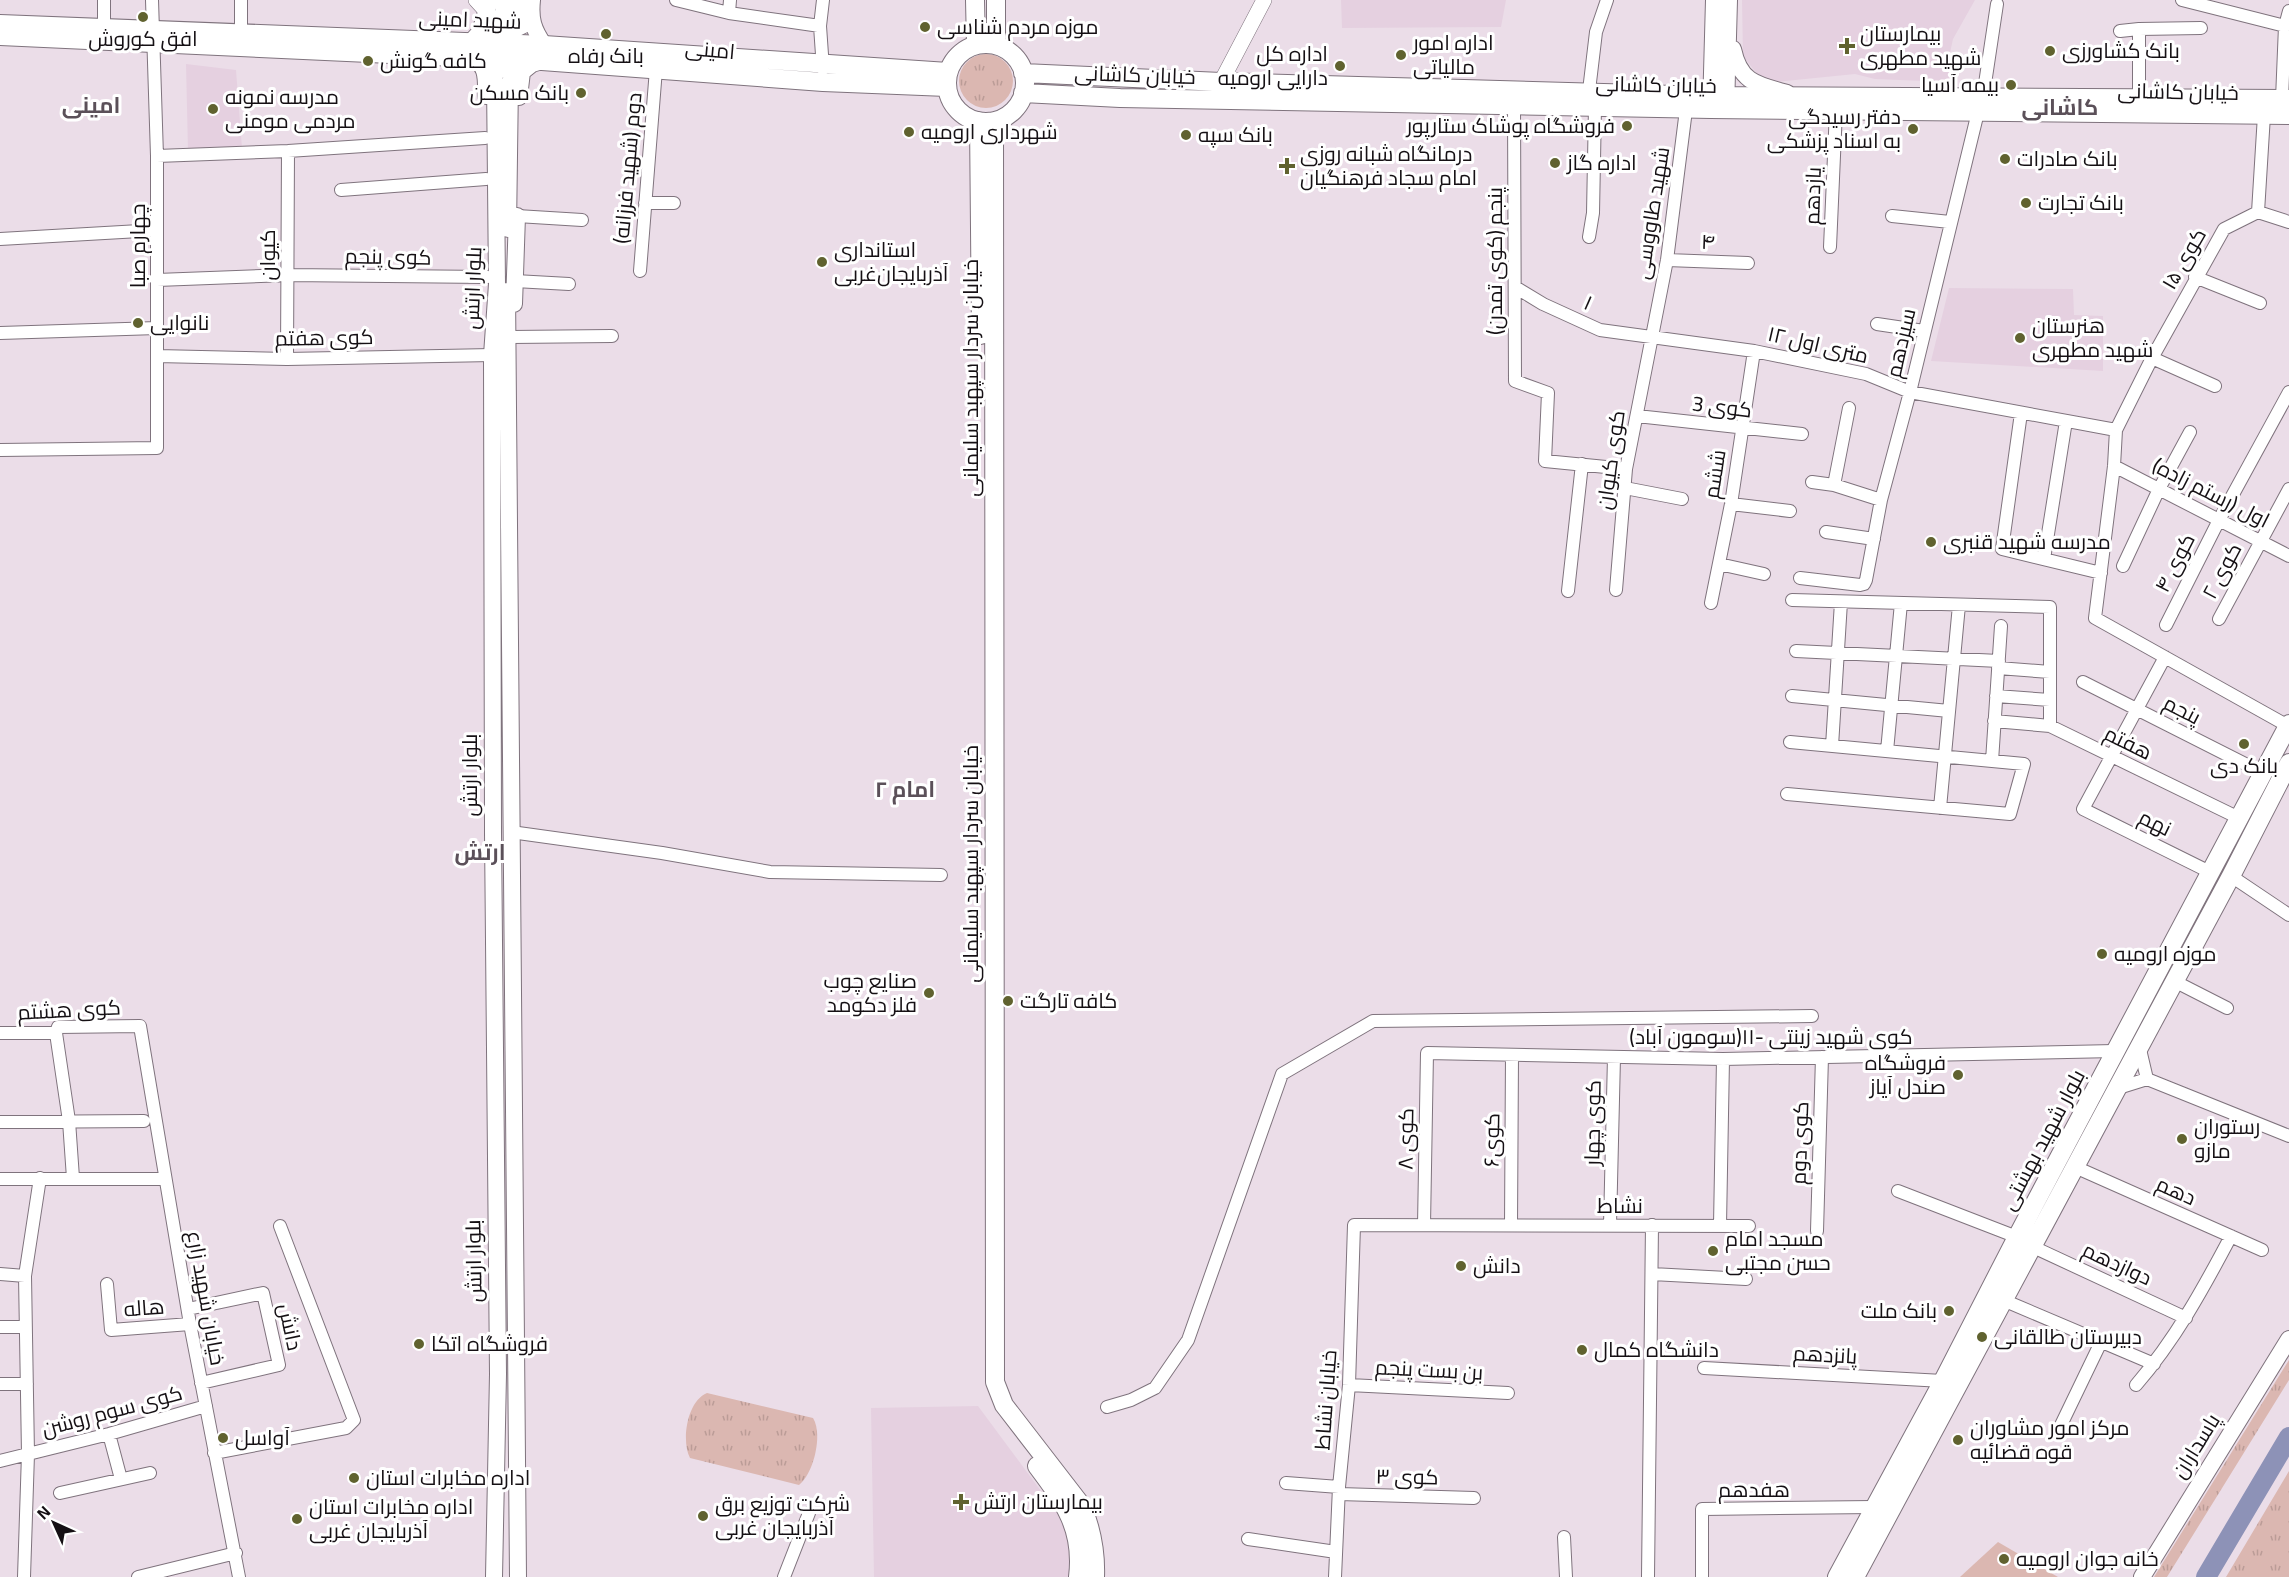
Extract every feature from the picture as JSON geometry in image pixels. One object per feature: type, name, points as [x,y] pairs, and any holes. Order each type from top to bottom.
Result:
[{"type":"main road","points":[[500,355],[511,337],[517,216],[503,80],[482,64],[469,50],[480,32],[501,9],[520,0]]},
{"type":"main road","points":[[501,9],[532,0]]},
{"type":"main road","points":[[975,0],[976,45]]},
{"type":"main road","points":[[996,0],[996,45]]},
{"type":"main road","points":[[1714,0],[1718,102]]},
{"type":"main road","points":[[1729,0],[1730,34],[1737,66],[1759,86],[1797,96]]},
{"type":"main road","points":[[500,355],[488,277],[485,138],[503,80],[522,72],[543,53],[534,31],[501,9]]},
{"type":"main road","name":"شهید امینی","points":[[0,24],[153,37],[233,38],[469,50]]},
{"type":"main road","name":"شهید امینی","points":[[0,36],[104,34]]},
{"type":"main road","points":[[1718,102],[1730,34]]},
{"type":"main road","points":[[976,45],[996,45],[1013,56],[1023,73],[1023,93],[1015,108],[1002,118],[986,121],[967,117],[959,111],[949,96],[948,80],[958,55],[976,45]]},
{"type":"main road","name":"امینی","points":[[469,50],[824,63],[948,80]]},
{"type":"main road","name":"امینی","points":[[543,53],[656,69],[823,82],[948,80]]},
{"type":"main road","points":[[1023,73],[1219,91],[1591,102]]},
{"type":"main road","name":"بلوار ارتش","points":[[503,80],[497,284],[511,832],[518,1577]]},
{"type":"main road","name":"خیابان کاشانی","points":[[1023,93],[1219,91],[1514,105],[1591,102],[1718,102],[1836,110],[2139,98],[2287,105]]},
{"type":"main road","name":"خیابان کاشانی","points":[[1718,102],[1797,96],[2264,115],[2287,105]]},
{"type":"main road","name":"خیابان سردار سپهبد سلیمانی","points":[[986,121],[985,1383],[996,1409],[1054,1488],[1072,1518],[1078,1540],[1080,1561],[1078,1577]]},
{"type":"main road","name":"خیابان سردار سپهبد سلیمانی","points":[[986,121],[995,1382],[1004,1405],[1032,1443],[1065,1481],[1082,1506],[1090,1523],[1096,1550],[1095,1577]]},
{"type":"main road","name":"بلوار ارتش","points":[[494,1577],[498,1374],[493,833],[500,355]]},
{"type":"main road","name":"بلوار شهید بهشتی","points":[[1855,1577],[2024,1241],[2115,1051],[2288,725]]},
{"type":"main road","name":"بلوار شهید بهشتی","points":[[1837,1577],[1943,1381],[1963,1359],[2003,1300],[2024,1241],[2075,1167],[2289,763]]},
{"type":"main road","points":[[493,833],[511,832]]},
{"type":"main road","name":"پاسداران","points":[[2142,1577],[2289,1340]]},
{"type":"main road","points":[[498,1374],[517,1374]]},
{"type":"main road","points":[[496,1479],[516,1480]]},
{"type":"street","points":[[104,0],[104,34]]},
{"type":"street","points":[[152,0],[153,37]]},
{"type":"street","points":[[233,38],[241,0]]},
{"type":"street","points":[[676,0],[730,6],[820,26]]},
{"type":"street","points":[[823,0],[820,26],[824,63],[823,82]]},
{"type":"street","points":[[1219,91],[1264,0]]},
{"type":"street","points":[[1589,237],[1593,213],[1591,102],[1596,33],[1607,0]]},
{"type":"street","points":[[2182,0],[2217,4],[2285,26]]},
{"type":"street","name":"سیزدهم","points":[[1800,578],[1864,584],[1881,500],[1910,392],[1980,105],[1997,4]]},
{"type":"street","points":[[2287,105],[2285,26],[2289,11]]},
{"type":"street","points":[[2120,31],[2201,28]]},
{"type":"street","points":[[2139,29],[2139,98]]},
{"type":"street","name":"چهارم صبا","points":[[0,450],[157,448],[157,156],[153,37]]},
{"type":"street","name":"دوم (شهید فرزانه)","points":[[640,271],[656,69]]},
{"type":"street","name":"شهید طاووسی","points":[[1651,336],[1667,260],[1687,102]]},
{"type":"street","name":"پنجم (کوی تمدن)","points":[[1514,105],[1515,381],[1548,393],[1545,461],[1582,464]]},
{"type":"street","name":"یازدهم","points":[[1830,247],[1836,110]]},
{"type":"street","points":[[2264,115],[2258,212],[2289,222]]},
{"type":"street","points":[[157,156],[288,151],[485,138]]},
{"type":"street","name":"کیوان","points":[[287,359],[288,151]]},
{"type":"street","points":[[341,190],[486,179]]},
{"type":"street","points":[[645,203],[674,203]]},
{"type":"street","name":"کوی ۱۵","points":[[2116,430],[2195,277],[2224,229],[2258,212]]},
{"type":"street","points":[[517,216],[582,220]]},
{"type":"street","points":[[1892,216],[1950,222]]},
{"type":"street","points":[[0,239],[157,230]]},
{"type":"street","name":"۴","points":[[1667,260],[1748,263]]},
{"type":"street","name":"کوی پنجم","points":[[157,280],[287,275],[488,277]]},
{"type":"street","points":[[2195,277],[2260,303]]},
{"type":"street","points":[[515,281],[570,284]]},
{"type":"street","name":"۱","points":[[1515,287],[1543,304],[1600,330],[1651,336]]},
{"type":"street","points":[[1877,324],[1923,332]]},
{"type":"street","points":[[0,333],[157,328]]},
{"type":"street","points":[[511,337],[612,336]]},
{"type":"street","name":"۱۲ متری اول","points":[[1651,336],[1754,351],[1866,374],[1910,392],[2116,430]]},
{"type":"street","name":"کوی کیوان","points":[[1616,590],[1626,469],[1651,336]]},
{"type":"street","name":"ششم","points":[[1711,603],[1731,504],[1754,351]]},
{"type":"street","name":"کوی هفتم","points":[[157,356],[287,359],[500,355]]},
{"type":"street","points":[[2152,358],[2215,386]]},
{"type":"street","name":"کوی ۴","points":[[2166,625],[2219,520],[2289,392]]},
{"type":"street","points":[[1834,485],[1848,408]]},
{"type":"street","points":[[2021,412],[2002,549],[2101,573]]},
{"type":"street","name":"کوی 3","points":[[1637,416],[1802,435]]},
{"type":"street","points":[[2044,559],[2066,421]]},
{"type":"street","points":[[2116,430],[2114,466],[2095,618],[2288,725]]},
{"type":"street","points":[[2123,566],[2159,489],[2190,432]]},
{"type":"street","points":[[1568,591],[1582,464],[1626,469]]},
{"type":"street","name":"اول (رستم زاده)","points":[[2114,466],[2289,556]]},
{"type":"street","points":[[1812,482],[1834,485],[1881,500]]},
{"type":"street","points":[[1625,488],[1682,499]]},
{"type":"street","name":"کوی ۲","points":[[2219,619],[2289,489]]},
{"type":"street","points":[[1731,504],[1790,511]]},
{"type":"street","points":[[1826,532],[1874,539]]},
{"type":"street","points":[[1719,564],[1764,574]]},
{"type":"street","points":[[1792,600],[2050,607],[2050,726]]},
{"type":"street","points":[[1832,746],[1840,602]]},
{"type":"street","points":[[1887,751],[1901,603]]},
{"type":"street","points":[[1940,807],[1959,605]]},
{"type":"street","points":[[1992,761],[2001,626]]},
{"type":"street","points":[[1796,651],[1954,659],[2050,672]]},
{"type":"street","points":[[2111,756],[2165,657]]},
{"type":"street","name":"پنجم","points":[[2083,682],[2263,773]]},
{"type":"street","points":[[1792,696],[1949,711]]},
{"type":"street","points":[[1996,696],[2050,700]]},
{"type":"street","name":"هفتم","points":[[1994,721],[2050,726],[2239,818]]},
{"type":"street","points":[[1787,794],[2010,813],[2024,764],[1790,742]]},
{"type":"street","name":"نهم","points":[[2111,756],[2083,809],[2210,872]]},
{"type":"street","points":[[511,832],[663,853],[770,872],[941,875]]},
{"type":"street","points":[[2230,876],[2289,915]]},
{"type":"street","points":[[2174,981],[2227,1008]]},
{"type":"street","points":[[1107,1407],[1131,1400],[1155,1388],[1188,1340],[1282,1074],[1373,1021],[1812,1016]]},
{"type":"street","name":"کوی هشتم","points":[[0,1033],[56,1033],[58,1028],[140,1026]]},
{"type":"street","name":"خیابان شهید زارع","points":[[140,1026],[190,1324],[239,1577]]},
{"type":"street","points":[[56,1033],[69,1121],[73,1178]]},
{"type":"street","points":[[2139,1044],[2147,1079]]},
{"type":"street","name":"کوی شهید زینتی -۱۱(سومون آباد)","points":[[1427,1053],[1723,1059],[2115,1051]]},
{"type":"street","name":"کوی ۸","points":[[1424,1225],[1427,1053]]},
{"type":"street","name":"کوی۶","points":[[1510,1225],[1512,1055]]},
{"type":"street","name":"کوی چهار","points":[[1610,1225],[1614,1057]]},
{"type":"street","name":"کوی دوم","points":[[1816,1231],[1822,1057]]},
{"type":"street","points":[[1720,1225],[1723,1059]]},
{"type":"street","points":[[2115,1089],[2147,1079],[2289,1136]]},
{"type":"street","points":[[0,1122],[144,1121]]},
{"type":"street","name":"دهم","points":[[2075,1167],[2262,1250]]},
{"type":"street","points":[[0,1179],[164,1179]]},
{"type":"street","points":[[24,1577],[28,1454],[25,1276],[40,1179]]},
{"type":"street","points":[[1898,1191],[2024,1241]]},
{"type":"street","name":"نشاط","points":[[1354,1225],[1749,1226]]},
{"type":"street","name":"خیابان نشاط","points":[[1335,1577],[1339,1491],[1349,1385],[1354,1225]]},
{"type":"street","points":[[1648,1577],[1652,1225]]},
{"type":"street","points":[[214,1453],[346,1428],[354,1420],[280,1226]]},
{"type":"street","points":[[2136,1385],[2154,1364],[2186,1318],[2231,1236]]},
{"type":"street","name":"دوازدهم","points":[[2024,1241],[2186,1318]]},
{"type":"street","points":[[0,1274],[25,1276]]},
{"type":"street","points":[[1652,1274],[1746,1279]]},
{"type":"street","name":"هاله","points":[[108,1284],[111,1330],[190,1324]]},
{"type":"street","name":"دانش","points":[[188,1309],[263,1293],[279,1365],[201,1383]]},
{"type":"street","points":[[2003,1300],[2154,1364]]},
{"type":"street","points":[[0,1327],[25,1327]]},
{"type":"street","points":[[2061,1425],[2101,1341]]},
{"type":"street","name":"پانزدهم","points":[[1704,1368],[1943,1381]]},
{"type":"street","points":[[0,1384],[27,1384]]},
{"type":"street","name":"بن بست پنجم","points":[[1349,1385],[1508,1393]]},
{"type":"street","name":"کوی سوم روشن","points":[[0,1461],[109,1434],[206,1406]]},
{"type":"street","points":[[109,1434],[121,1479]]},
{"type":"street","points":[[60,1493],[150,1473]]},
{"type":"street","points":[[1286,1483],[1339,1491]]},
{"type":"street","name":"کوی ۳","points":[[1339,1491],[1474,1498]]},
{"type":"street","name":"هفدهم","points":[[1702,1577],[1702,1509],[1874,1507]]},
{"type":"street","points":[[784,1577],[809,1513]]},
{"type":"street","points":[[1564,1537],[1566,1577]]},
{"type":"street","points":[[1248,1539],[1336,1552]]},
{"type":"street","points":[[138,1577],[236,1554]]},
{"type":"shaded area","points":[[1341,0],[1506,0],[1501,27],[1342,28]]},
{"type":"shaded area","name":"بیمارستان شهید مطهری","points":[[1742,0],[1975,0],[1953,39],[1949,82],[1875,79],[1855,74],[1775,82],[1761,79],[1743,56]]},
{"type":"shaded area","name":"مدرسه نمونه مردمی مومنی","points":[[186,64],[236,70],[242,148],[188,151]]},
{"type":"shaded area","name":"هنرستان شهید مطهری","points":[[1949,288],[2073,289],[2074,315],[2103,316],[2103,371],[1931,361]]},
{"type":"shaded area","name":"بیمارستان ارتش","points":[[978,1406],[1061,1518],[1069,1543],[1071,1577],[874,1577],[871,1408]]},
{"type":"green space","points":[[986,54],[996,56],[1005,62],[1011,71],[1013,81],[1011,91],[1005,100],[996,106],[986,108],[976,106],[967,100],[961,91],[959,81],[961,71],[967,62],[976,56]]},
{"type":"green space","points":[[2289,1360],[2289,1380],[2167,1577],[2154,1577]]},
{"type":"green space","points":[[707,1393],[813,1418],[816,1425],[817,1443],[813,1463],[799,1485],[690,1458],[687,1451],[686,1432],[690,1413],[700,1397]]},
{"type":"green space","points":[[2289,1471],[2289,1577],[2226,1577]]},
{"type":"green space","name":"خانه جوان ارومیه","points":[[1998,1542],[2058,1577],[1960,1577]]},
{"type":"waterway","points":[[2206,1577],[2289,1437]]},
{"type":"place","name":"افق کوروش","points":[[143,17]]},
{"type":"place","name":"موزه مردم شناسی","points":[[925,27]]},
{"type":"place","name":"بانک رفاه","points":[[606,34]]},
{"type":"place","name":"بیمارستان شهید مطهری","points":[[1847,46]]},
{"type":"place","name":"بانک کشاورزی","points":[[2050,51]]},
{"type":"place","name":"اداره امور مالیاتی","points":[[1401,55]]},
{"type":"place","name":"کافه گونش","points":[[368,61]]},
{"type":"place","name":"اداره کل دارایی ارومیه","points":[[1340,66]]},
{"type":"place","name":"بیمه آسیا","points":[[2011,85]]},
{"type":"place","name":"بانک مسکن","points":[[581,93]]},
{"type":"place","name":"مدرسه نمونه مردمی مومنی","points":[[213,109]]},
{"type":"place","name":"فروشگاه پوشاک ستارپور","points":[[1627,126]]},
{"type":"place","name":"دفتر رسیدگی به اسناد پزشکی","points":[[1913,129]]},
{"type":"place","name":"شهرداری ارومیه","points":[[909,132]]},
{"type":"place","name":"بانک سپه","points":[[1186,135]]},
{"type":"place","name":"بانک صادرات","points":[[2005,159]]},
{"type":"place","name":"اداره گاز","points":[[1555,163]]},
{"type":"place","name":"درمانگاه شبانه روزی امام سجاد فرهنگیان","points":[[1287,166]]},
{"type":"place","name":"بانک تجارت","points":[[2026,203]]},
{"type":"place","name":"استانداری آذربایجان‌غربی","points":[[822,262]]},
{"type":"place","name":"نانوایی","points":[[138,323]]},
{"type":"place","name":"هنرستان شهید مطهری","points":[[2020,338]]},
{"type":"place","name":"مدرسه شهید قنبری","points":[[1931,542]]},
{"type":"place","name":"بانک دی","points":[[2244,744]]},
{"type":"place","name":"موزه ارومیه","points":[[2102,954]]},
{"type":"place","name":"صنایع چوب فلز دکومد","points":[[929,993]]},
{"type":"place","name":"کافه تارگت","points":[[1008,1001]]},
{"type":"place","name":"فروشگاه صندل آیاز","points":[[1958,1075]]},
{"type":"place","name":"رستوران مازو","points":[[2182,1139]]},
{"type":"place","name":"مسجد امام حسن مجتبی","points":[[1713,1251]]},
{"type":"place","name":"دانش","points":[[1461,1266]]},
{"type":"place","name":"بانک ملت","points":[[1949,1311]]},
{"type":"place","name":"دبیرستان طالقانی","points":[[1982,1337]]},
{"type":"place","name":"فروشگاه اتکا","points":[[419,1344]]},
{"type":"place","name":"دانشگاه کمال","points":[[1582,1350]]},
{"type":"place","name":"آواسل","points":[[223,1438]]},
{"type":"place","name":"مرکز امور مشاوران قوه قضائیه","points":[[1958,1440]]},
{"type":"place","name":"اداره مخابرات استان","points":[[354,1478]]},
{"type":"place","name":"بیمارستان ارتش","points":[[961,1502]]},
{"type":"place","name":"شرکت توزیع برق آذربایجان غربی","points":[[703,1516]]},
{"type":"place","name":"اداره مخابرات استان آذربایجان غربی","points":[[297,1519]]},
{"type":"place","name":"خانه جوان ارومیه","points":[[2004,1559]]},
{"type":"district","name":"امینی","points":[[91,105]]},
{"type":"district","name":"کاشانی","points":[[2060,107]]},
{"type":"district","name":"امام ۲","points":[[905,789]]},
{"type":"district","name":"ارتش","points":[[480,852]]}]
